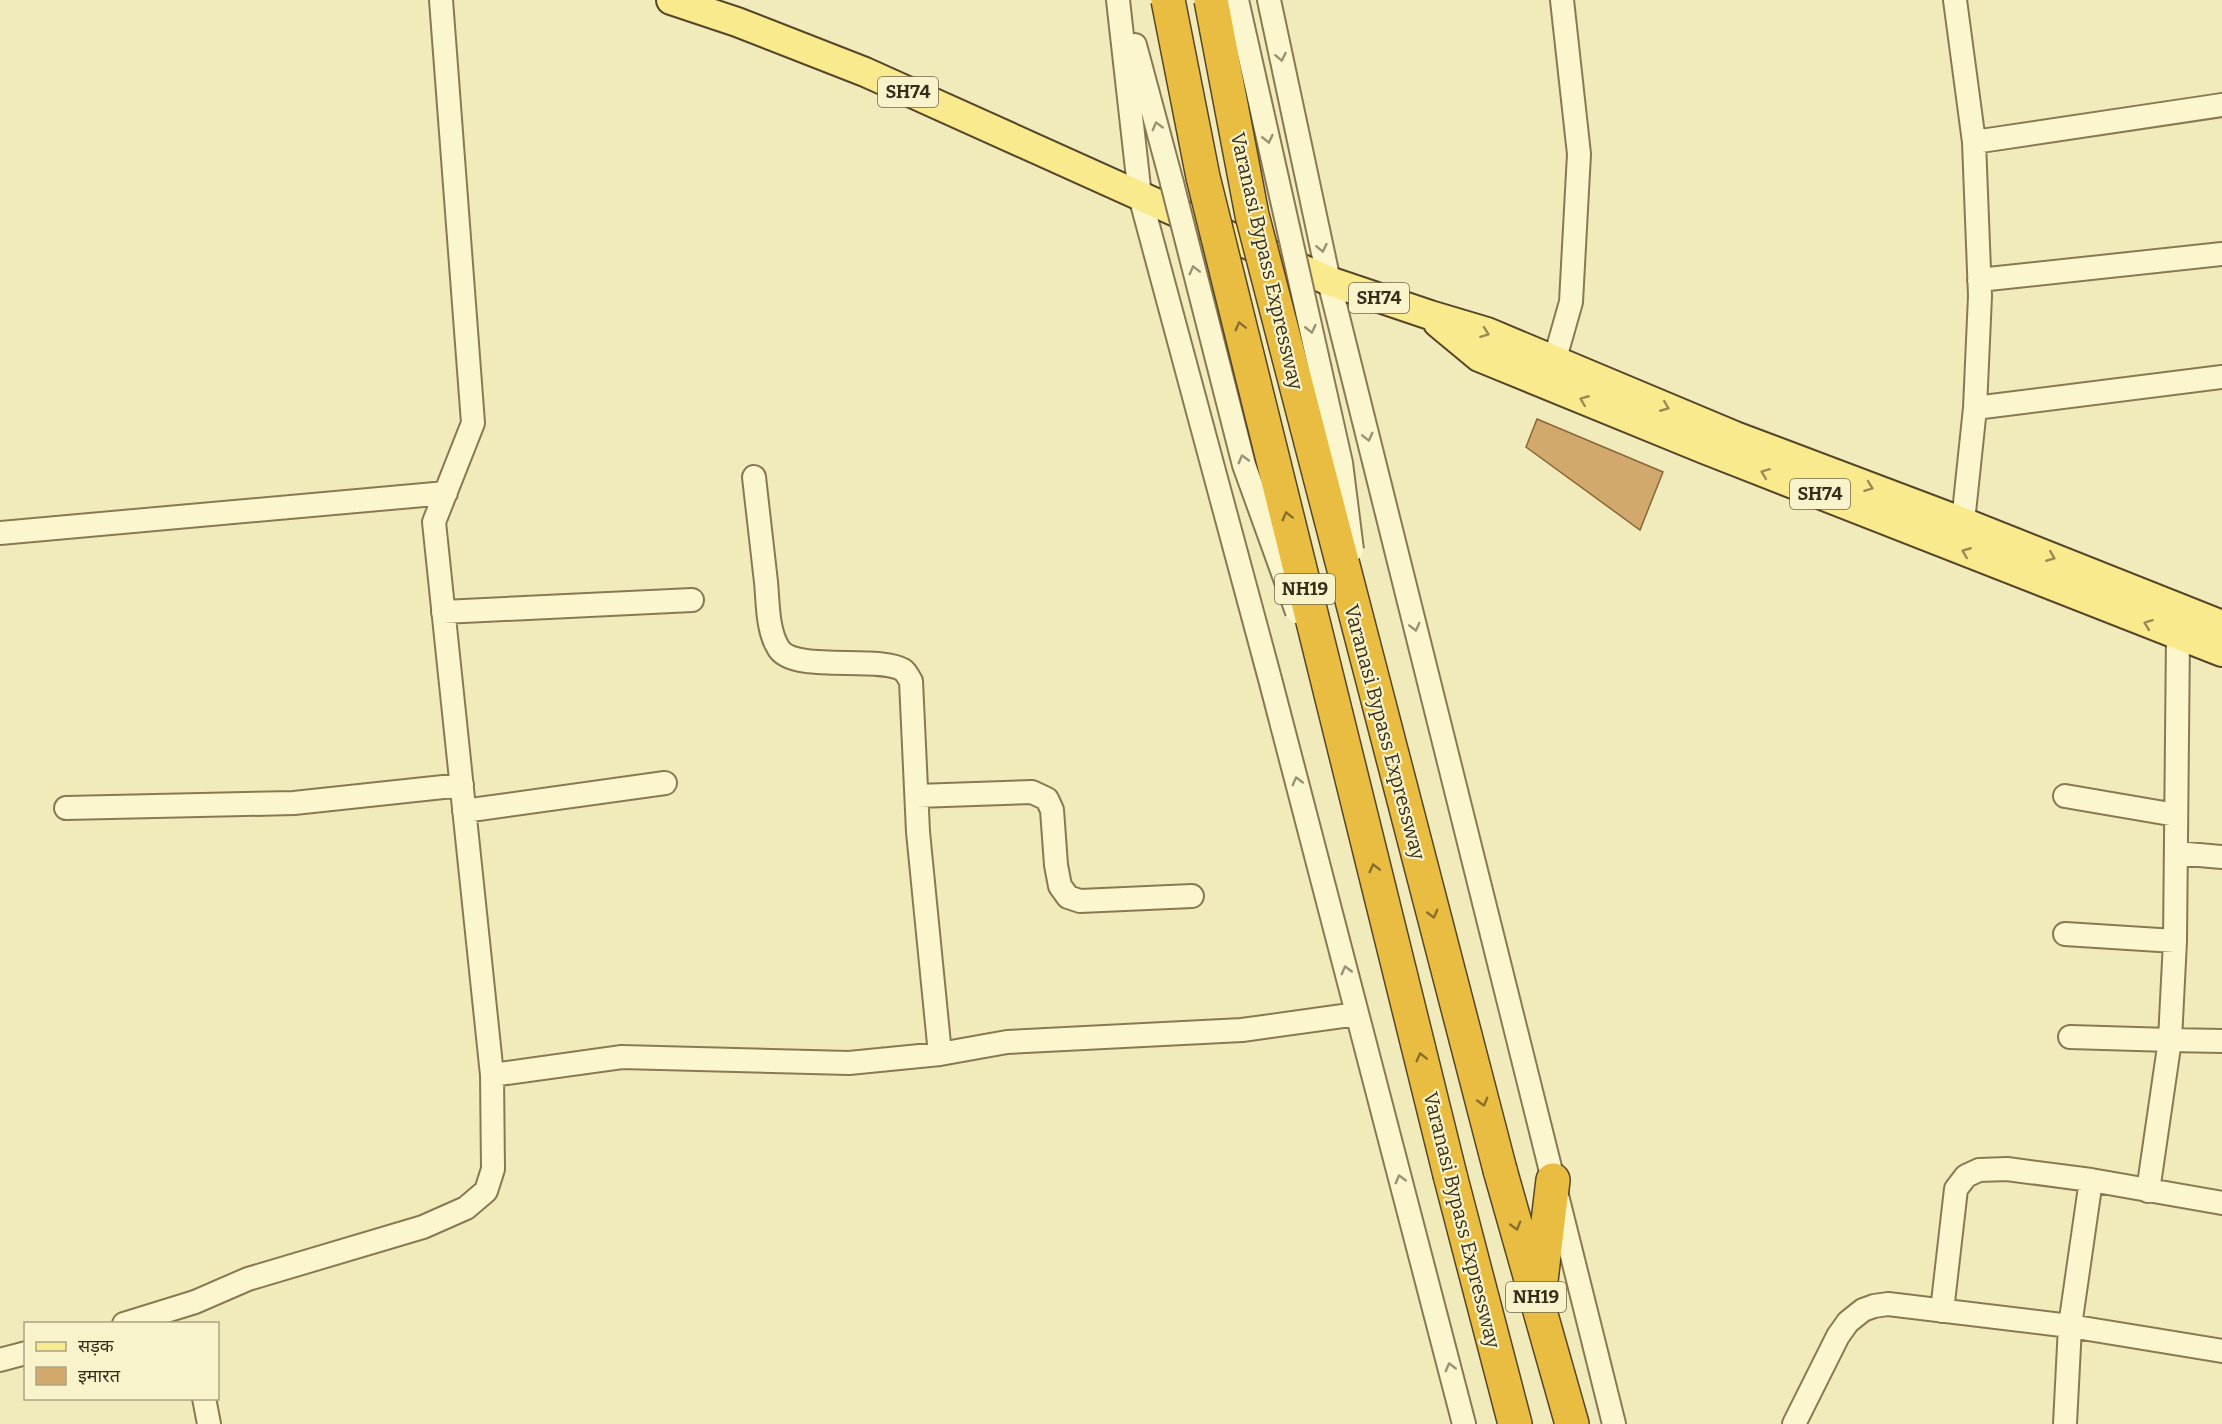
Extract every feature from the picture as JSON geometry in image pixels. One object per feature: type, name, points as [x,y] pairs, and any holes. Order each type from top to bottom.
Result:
[{"type":"highway","name":"Varanasi Bypass Expressway","points":[[1168,0],[1203,177],[1450,1175],[1515,1424]]},
{"type":"highway","name":"Varanasi Bypass Expressway","points":[[1211,0],[1252,215],[1500,1170],[1572,1424]]},
{"type":"highway","points":[[1538,1304],[1553,1180]]},
{"type":"main road","name":"SH74","points":[[671,0],[737,22],[865,72],[1329,281],[1487,332],[1735,436],[1963,522],[2222,625]]},
{"type":"main road","name":"SH74","points":[[1430,315],[1479,357],[1704,449],[2222,652]]},
{"type":"street","points":[[131,1322],[196,1313],[248,1279],[423,1227],[466,1208],[486,1191],[493,1169],[492,1075],[434,522],[473,423],[441,0]]},
{"type":"street","points":[[1118,0],[1140,196],[1267,667],[1464,1424]]},
{"type":"street","points":[[1125,0],[1139,63],[1244,465],[1340,732]]},
{"type":"street","points":[[1237,0],[1341,463],[1369,670]]},
{"type":"street","points":[[1269,0],[1329,281],[1614,1424]]},
{"type":"street","points":[[1554,362],[1571,302],[1579,154],[1562,0]]},
{"type":"street","points":[[1956,0],[1974,142],[1979,280],[1975,408],[1963,522]]},
{"type":"street","points":[[1974,142],[2222,105]]},
{"type":"street","points":[[1979,280],[2222,254]]},
{"type":"street","points":[[1975,408],[2222,376]]},
{"type":"street","points":[[754,477],[771,623],[780,650],[789,657],[828,663],[890,666],[907,673],[910,681],[914,708],[918,832],[940,1054]]},
{"type":"street","points":[[0,534],[446,493]]},
{"type":"street","points":[[443,612],[692,600]]},
{"type":"street","points":[[2148,1191],[2170,1040],[2175,941],[2178,636]]},
{"type":"street","points":[[464,811],[665,783]]},
{"type":"street","points":[[66,808],[294,803],[462,785]]},
{"type":"street","points":[[917,796],[1032,792],[1040,794],[1047,799],[1052,810],[1056,865],[1060,886],[1068,897],[1080,901],[1192,896]]},
{"type":"street","points":[[2065,796],[2176,815]]},
{"type":"street","points":[[2176,854],[2222,857]]},
{"type":"street","points":[[2065,934],[2175,941]]},
{"type":"street","points":[[492,1075],[622,1057],[849,1063],[940,1054],[1007,1042],[1242,1030],[1358,1014]]},
{"type":"street","points":[[2070,1037],[2222,1041]]},
{"type":"street","points":[[1942,1311],[1956,1189],[1966,1176],[1979,1170],[2007,1169],[2091,1180],[2222,1203]]},
{"type":"street","points":[[2066,1424],[2070,1326],[2091,1180]]},
{"type":"street","points":[[1794,1424],[1838,1336],[1848,1322],[1863,1310],[1874,1306],[1888,1304],[2070,1326],[2222,1351]]},
{"type":"street","points":[[0,1360],[24,1354]]},
{"type":"street","points":[[204,1400],[208,1424]]},
{"type":"building","points":[[1537,419],[1663,472],[1640,530],[1526,447]]}]
